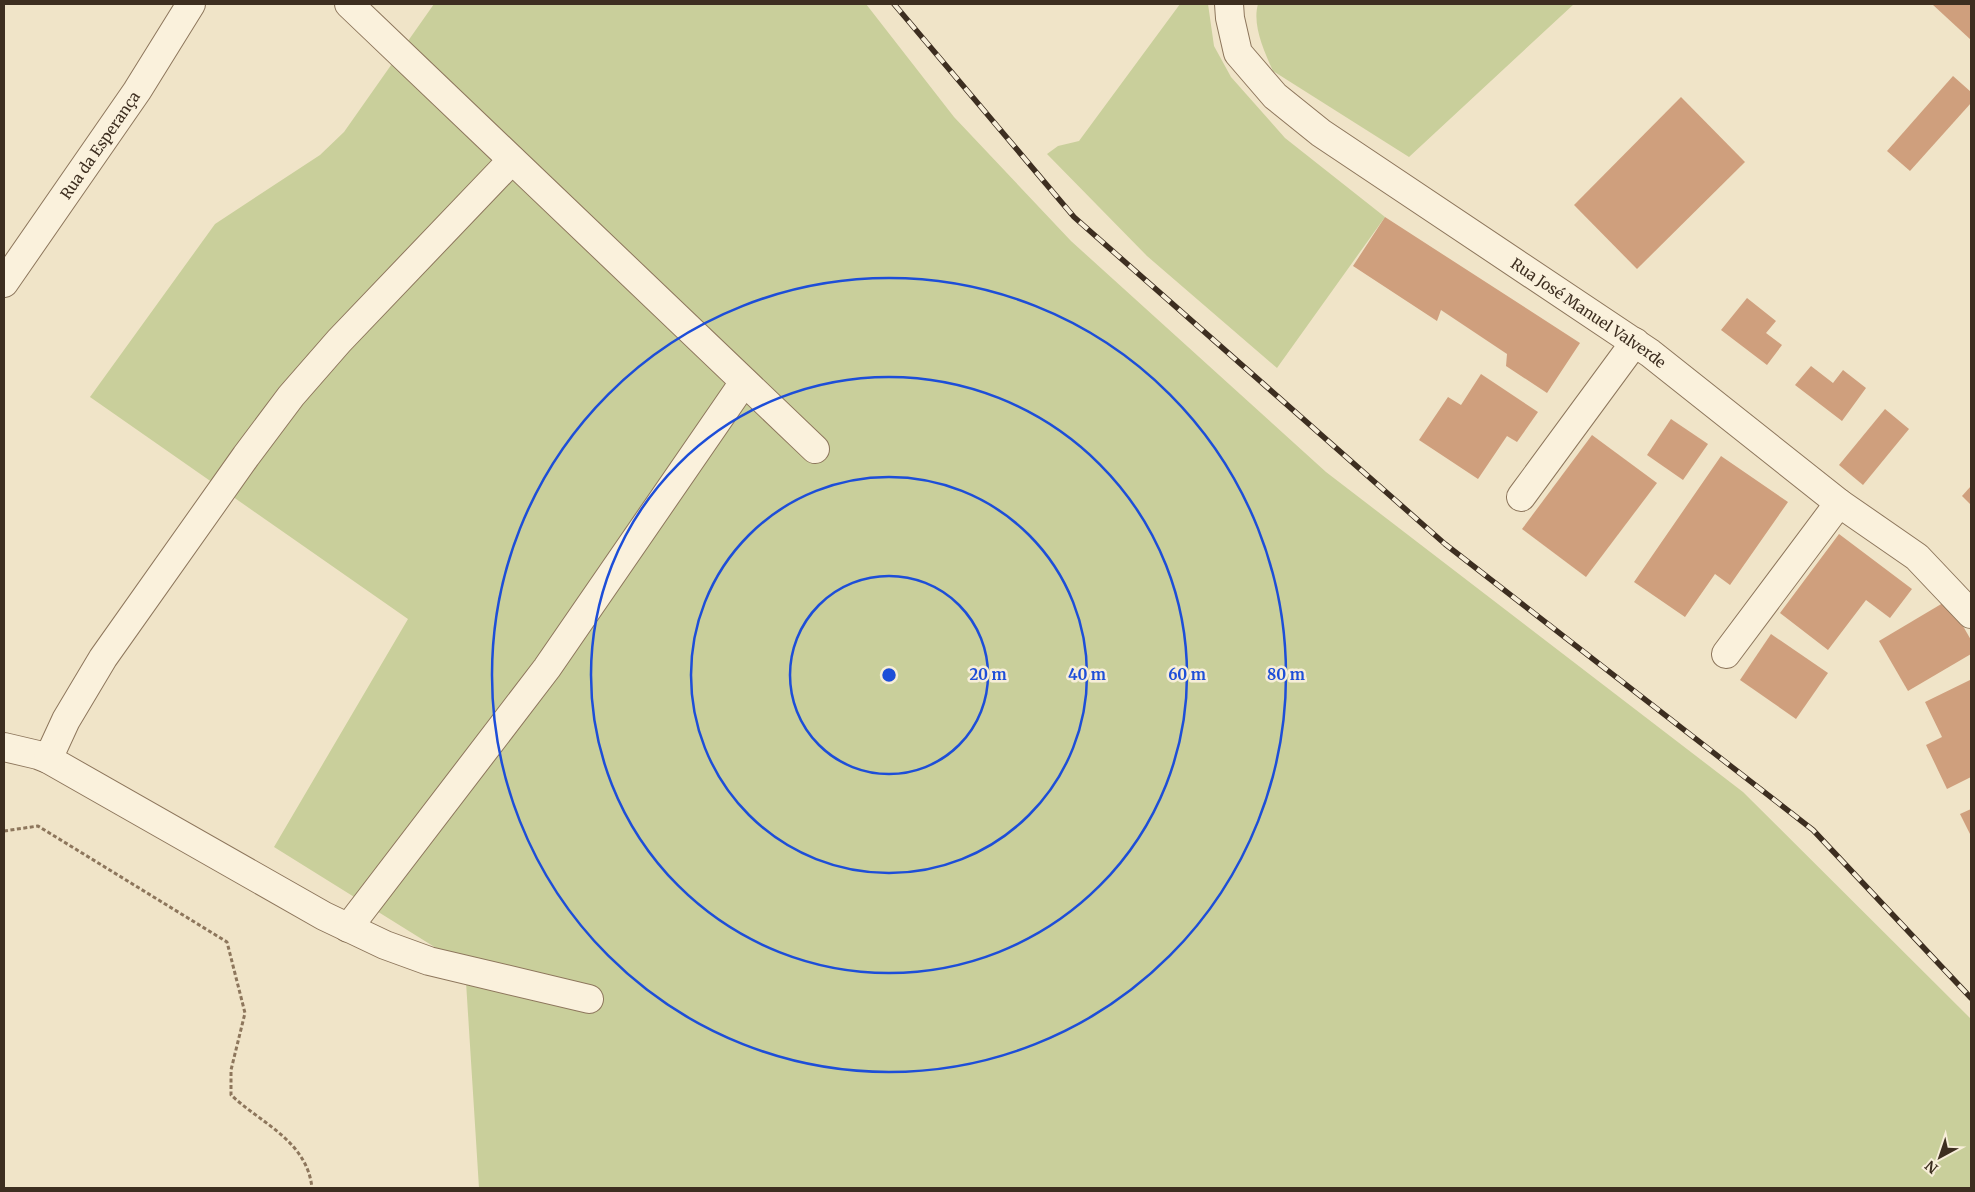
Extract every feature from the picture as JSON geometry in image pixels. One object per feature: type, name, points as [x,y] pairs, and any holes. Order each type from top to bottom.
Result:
[{"type":"street","name":"Rua da Esperança","points":[[4,283],[137,91],[191,4]]},
{"type":"street","points":[[349,4],[815,449]]},
{"type":"street","name":"Rua José Manuel Valverde","points":[[1229,4],[1230,18],[1238,53],[1275,96],[1320,133],[1635,342],[1839,503],[1917,557],[1971,614]]},
{"type":"street","points":[[48,759],[66,720],[103,658],[241,464],[292,396],[339,341],[512,160]]},
{"type":"street","points":[[1521,497],[1635,342]]},
{"type":"street","points":[[348,928],[547,668],[744,382]]},
{"type":"street","points":[[1726,654],[1839,503]]},
{"type":"street","points":[[4,747],[48,759],[248,874],[348,928],[385,945],[430,961],[589,999]]},
{"type":"path","points":[[4,830],[38,826],[227,942],[245,1012],[231,1070],[231,1095],[249,1111],[276,1129],[295,1147],[311,1174],[312,1188]]},
{"type":"green space","points":[[434,4],[866,4],[954,117],[1071,241],[1326,472],[1743,792],[1971,1019],[1971,1188],[479,1188],[465,966],[274,847],[408,619],[90,397],[215,224],[320,155],[344,132]]},
{"type":"green space","points":[[1180,4],[1208,4],[1214,46],[1231,77],[1285,138],[1385,217],[1277,368],[1147,256],[1047,154],[1058,146],[1079,141]]},
{"type":"green space","points":[[1258,4],[1574,4],[1409,157],[1273,71],[1258,29]]},
{"type":"building","points":[[1932,4],[1971,4],[1971,40]]},
{"type":"building","points":[[1953,76],[1971,92],[1971,103],[1910,171],[1887,151]]},
{"type":"building","points":[[1681,97],[1745,162],[1637,269],[1574,205]]},
{"type":"building","points":[[1385,217],[1580,343],[1547,393],[1506,366],[1507,354],[1441,310],[1437,321],[1353,266]]},
{"type":"building","points":[[1747,298],[1776,321],[1766,333],[1782,345],[1767,365],[1721,330]]},
{"type":"building","points":[[1811,366],[1833,383],[1843,370],[1866,388],[1842,421],[1795,385]]},
{"type":"building","points":[[1481,374],[1538,412],[1517,442],[1507,436],[1478,479],[1419,440],[1448,397],[1461,405]]},
{"type":"building","points":[[1885,409],[1909,429],[1863,485],[1839,465]]},
{"type":"building","points":[[1671,419],[1708,444],[1683,480],[1647,455]]},
{"type":"building","points":[[1592,435],[1657,483],[1586,577],[1522,529]]},
{"type":"building","points":[[1721,456],[1788,502],[1730,585],[1715,574],[1685,617],[1634,582]]},
{"type":"building","points":[[1971,486],[1971,505],[1962,496]]},
{"type":"building","points":[[1839,534],[1912,589],[1890,618],[1866,600],[1828,650],[1780,613]]},
{"type":"building","points":[[1948,600],[1971,640],[1971,654],[1908,691],[1879,641]]},
{"type":"building","points":[[1771,634],[1828,673],[1796,719],[1740,680]]},
{"type":"building","points":[[1970,680],[1971,777],[1947,789],[1926,745],[1942,737],[1925,702]]},
{"type":"building","points":[[1971,809],[1971,836],[1960,814]]},
{"type":"railway","points":[[894,4],[1074,217],[1445,544],[1813,830],[1971,998]]}]
